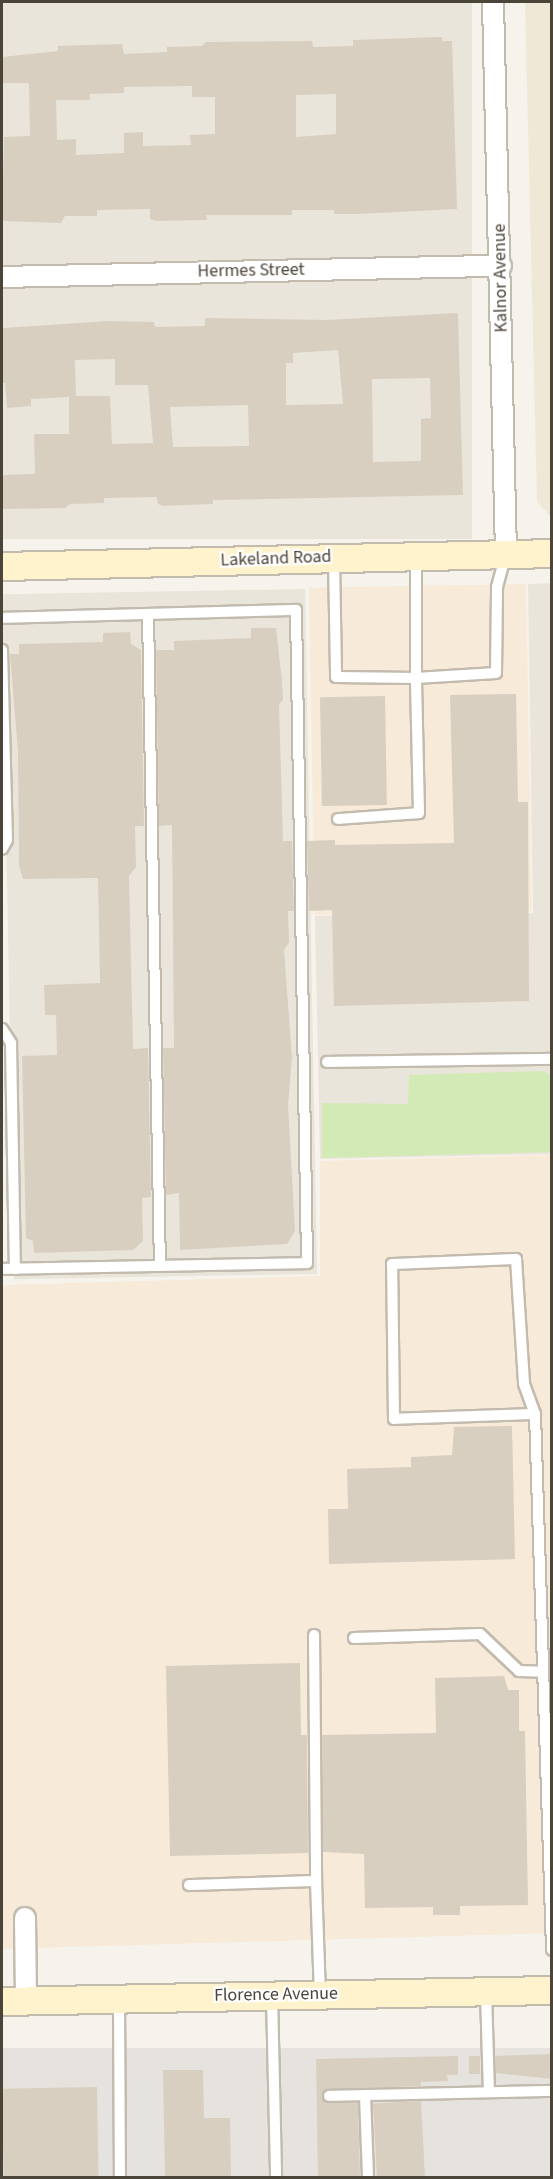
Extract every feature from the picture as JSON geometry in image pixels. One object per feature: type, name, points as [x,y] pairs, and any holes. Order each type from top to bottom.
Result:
[{"type":"street","name":"Kalnor Avenue","points":[[493,2],[506,554]]},
{"type":"street","name":"Hermes Street","points":[[2,277],[501,266]]},
{"type":"street","name":"Lakeland Road","points":[[2,566],[552,553]]},
{"type":"street","points":[[14,2001],[25,1918]]},
{"type":"street","name":"Florence Avenue","points":[[14,2001],[552,1990]]},
{"type":"lane","points":[[334,557],[336,677],[416,678],[496,673],[497,587],[506,554]]},
{"type":"lane","points":[[338,819],[419,813],[416,555]]},
{"type":"lane","points":[[2,618],[296,610],[307,1263],[2,1269]]},
{"type":"lane","points":[[148,614],[160,1266]]},
{"type":"lane","points":[[2,650],[8,840],[2,849]]},
{"type":"lane","points":[[2,1029],[11,1043],[15,1269]]},
{"type":"lane","points":[[327,1062],[552,1059]]},
{"type":"lane","points":[[535,1414],[394,1419],[392,1264],[516,1259],[524,1384],[535,1414],[546,1574],[543,1672],[552,1950]]},
{"type":"lane","points":[[354,1638],[480,1634],[519,1671],[543,1672]]},
{"type":"lane","points":[[314,1635],[316,1881],[320,1994]]},
{"type":"lane","points":[[189,1885],[316,1881]]},
{"type":"lane","points":[[486,1991],[489,2092]]},
{"type":"lane","points":[[272,1996],[276,2178]]},
{"type":"lane","points":[[119,1998],[120,2178]]},
{"type":"lane","points":[[330,2096],[552,2091]]},
{"type":"lane","points":[[366,2095],[368,2178]]},
{"type":"shaded area","points":[[2,2],[472,2],[472,539],[2,539]]},
{"type":"shaded area","points":[[525,2],[551,2],[551,517],[537,502]]},
{"type":"shaded area","points":[[551,583],[551,1154],[320,1159],[315,916],[533,913],[528,584]]},
{"type":"shaded area","points":[[526,584],[532,911],[315,915],[309,588]]},
{"type":"shaded area","points":[[305,589],[317,1274],[14,1279],[2,594]]},
{"type":"shaded area","points":[[551,1155],[551,1933],[2,1949],[2,1285],[320,1276],[320,1161]]},
{"type":"shaded area","points":[[2,2048],[551,2048],[551,2177],[2,2177]]},
{"type":"shaded area","points":[[153,2085],[155,2177],[99,2178],[97,2086]]},
{"type":"green space","points":[[545,1071],[551,1077],[551,1152],[322,1158],[322,1103],[408,1104],[409,1075]]},
{"type":"building","points":[[442,37],[442,41],[452,41],[457,209],[357,214],[334,214],[334,210],[292,210],[292,215],[206,215],[207,220],[156,221],[150,219],[150,209],[97,210],[97,216],[65,216],[61,223],[2,221],[4,137],[30,136],[29,83],[2,83],[2,57],[58,51],[58,46],[122,44],[124,54],[167,52],[167,47],[202,46],[206,42],[312,41],[313,47],[353,46],[353,40]],"holes":[[[192,86],[192,97],[215,97],[215,134],[190,135],[191,145],[143,146],[143,132],[124,133],[124,153],[76,155],[76,139],[57,140],[56,100],[90,100],[90,94],[124,93],[124,87]],[[336,94],[336,134],[296,137],[296,95]]]},
{"type":"building","points":[[458,313],[463,495],[213,500],[213,504],[163,506],[158,504],[157,497],[104,498],[104,503],[70,504],[65,508],[2,509],[2,475],[35,474],[34,434],[69,434],[69,397],[31,399],[31,406],[7,408],[5,383],[2,383],[3,328],[108,321],[154,322],[155,327],[205,326],[205,318],[326,320]],"holes":[[[338,350],[343,404],[286,405],[286,363],[293,363],[293,353]],[[115,359],[115,385],[148,385],[153,443],[112,444],[110,396],[76,396],[75,360]],[[430,378],[431,418],[421,419],[421,461],[373,462],[372,379]],[[248,405],[249,446],[173,447],[170,407]]]},
{"type":"building","points":[[251,628],[276,628],[282,681],[283,700],[279,704],[283,841],[292,841],[294,911],[288,911],[289,943],[284,950],[292,1057],[288,1105],[295,1231],[287,1244],[180,1250],[179,1193],[166,1195],[163,1048],[174,1048],[172,825],[159,826],[156,650],[174,650],[174,641],[251,638]]},
{"type":"building","points":[[130,632],[131,644],[141,650],[144,826],[135,826],[136,867],[129,876],[133,1049],[148,1048],[151,1197],[142,1198],[143,1241],[133,1250],[34,1253],[33,1241],[26,1238],[22,1056],[57,1055],[56,1015],[45,1015],[44,985],[100,983],[98,878],[23,879],[19,866],[18,752],[10,654],[19,654],[19,644],[103,642],[103,633]]},
{"type":"building","points":[[516,694],[518,802],[528,802],[529,1001],[334,1006],[332,910],[309,911],[307,841],[335,840],[335,845],[454,843],[450,695]]},
{"type":"building","points":[[385,696],[387,805],[322,806],[320,697]]},
{"type":"building","points":[[512,1426],[515,1559],[329,1564],[328,1509],[348,1509],[347,1469],[411,1467],[411,1457],[452,1455],[454,1427]]},
{"type":"building","points":[[300,1663],[301,1735],[307,1735],[308,1853],[170,1856],[166,1666]]},
{"type":"building","points":[[504,1676],[508,1690],[519,1690],[519,1731],[525,1731],[528,1905],[460,1906],[460,1915],[433,1915],[433,1907],[365,1908],[364,1854],[323,1852],[322,1735],[436,1733],[435,1678]]},
{"type":"building","points":[[552,2054],[552,2079],[496,2073],[495,2056]]},
{"type":"building","points":[[458,2056],[458,2075],[447,2075],[448,2081],[421,2082],[421,2086],[325,2090],[322,2097],[326,2103],[358,2103],[360,2178],[318,2178],[316,2059]]},
{"type":"building","points":[[469,2056],[480,2056],[480,2074],[469,2074]]},
{"type":"building","points":[[163,2070],[203,2070],[204,2118],[230,2118],[231,2178],[165,2178]]},
{"type":"building","points":[[97,2087],[99,2178],[4,2178],[2,2089]]},
{"type":"building","points":[[421,2101],[425,2178],[377,2178],[373,2104]]}]
